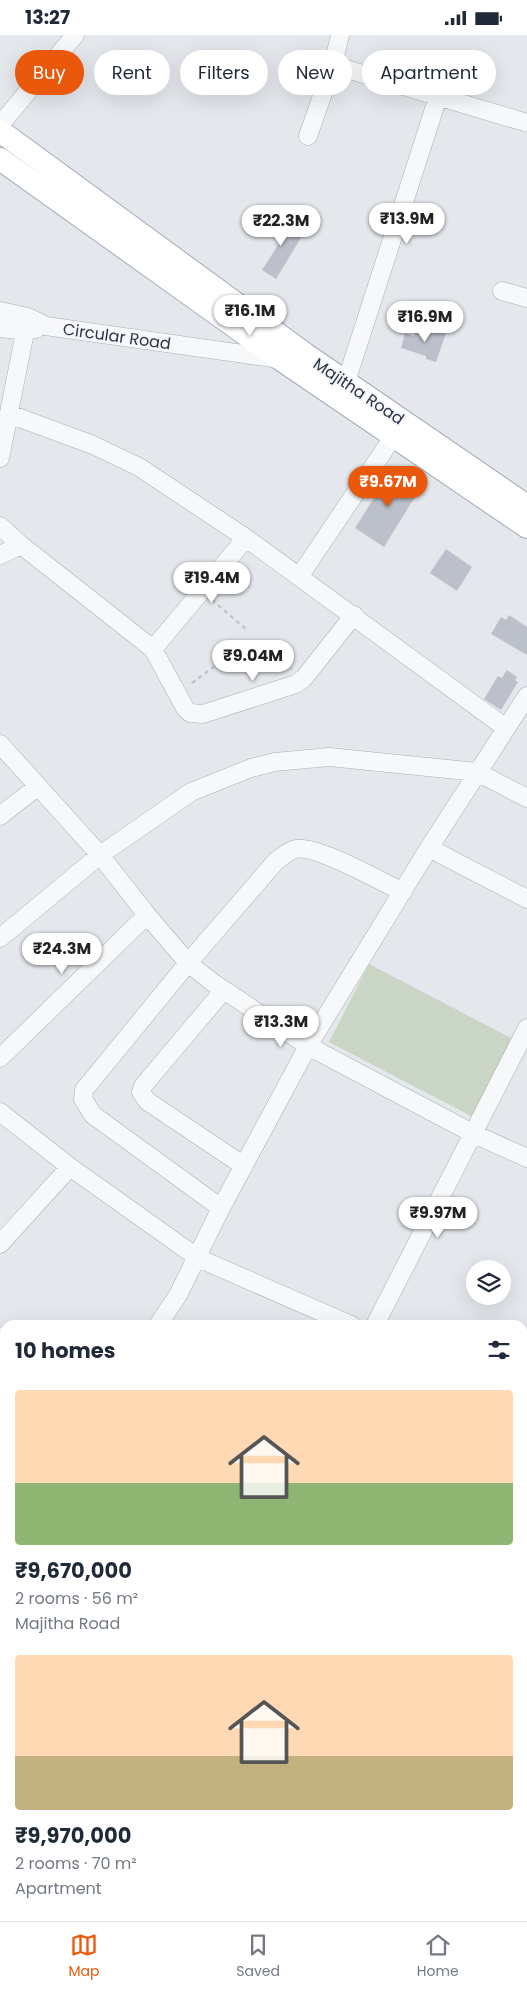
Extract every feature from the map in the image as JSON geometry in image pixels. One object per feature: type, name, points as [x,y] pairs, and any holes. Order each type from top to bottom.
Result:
[{"type":"main road","name":"Majitha Road","points":[[0,131],[305,354],[527,506]]},
{"type":"main road","name":"Majitha Road","points":[[0,159],[280,359],[527,527]]},
{"type":"street","points":[[0,125],[75,35]]},
{"type":"street","points":[[336,50],[340,35]]},
{"type":"street","points":[[352,71],[524,123]]},
{"type":"street","points":[[308,136],[322,95]]},
{"type":"street","points":[[346,383],[438,97]]},
{"type":"street","points":[[502,291],[527,298]]},
{"type":"street","name":"Circular Road","points":[[0,311],[27,324]]},
{"type":"street","points":[[0,458],[27,324]]},
{"type":"street","name":"Circular Road","points":[[0,328],[27,324],[46,326],[280,359],[305,354]]},
{"type":"street","points":[[9,415],[116,454],[139,467],[246,537],[506,728]]},
{"type":"street","points":[[299,577],[394,437]]},
{"type":"street","points":[[0,526],[21,545],[153,649],[185,708],[190,713],[203,714],[296,684],[304,678],[354,615]]},
{"type":"street","points":[[153,649],[246,537]]},
{"type":"street","points":[[0,555],[21,545]]},
{"type":"street","points":[[161,1320],[178,1295],[198,1258],[221,1208],[308,1045],[429,848],[527,697]]},
{"type":"street","points":[[0,744],[100,855],[188,963],[223,991],[308,1045],[474,1134],[527,1159]]},
{"type":"street","points":[[0,938],[100,855],[191,792],[251,768],[275,762],[329,757],[477,772],[527,798]]},
{"type":"street","points":[[0,816],[37,787]]},
{"type":"street","points":[[221,1208],[93,1115],[83,1099],[84,1089],[188,963],[276,861],[296,848],[316,851],[402,892]]},
{"type":"street","points":[[429,848],[527,899]]},
{"type":"street","points":[[0,1058],[147,915]]},
{"type":"street","points":[[223,991],[143,1086],[141,1092],[147,1101],[244,1166]]},
{"type":"street","points":[[378,1320],[527,1028]]},
{"type":"street","points":[[0,1112],[70,1167],[198,1258],[340,1320]]},
{"type":"street","points":[[0,1244],[70,1167]]},
{"type":"path","points":[[208,597],[247,630]]},
{"type":"path","points":[[192,683],[249,641]]},
{"type":"path","points":[[258,646],[295,671]]},
{"type":"green space","points":[[369,964],[515,1040],[475,1118],[329,1042]]},
{"type":"building","points":[[276,216],[302,236],[276,279],[262,270],[282,239],[268,228]]},
{"type":"building","points":[[417,325],[446,333],[436,362],[426,359],[426,356],[401,348],[405,333],[414,336]]},
{"type":"building","points":[[393,468],[421,487],[384,547],[355,528]]},
{"type":"building","points":[[446,549],[472,567],[457,591],[430,573]]},
{"type":"building","points":[[509,615],[527,627],[527,655],[491,634],[501,617],[506,620]]},
{"type":"building","points":[[507,670],[517,677],[515,680],[518,682],[501,710],[484,699],[498,676],[502,678]]}]
